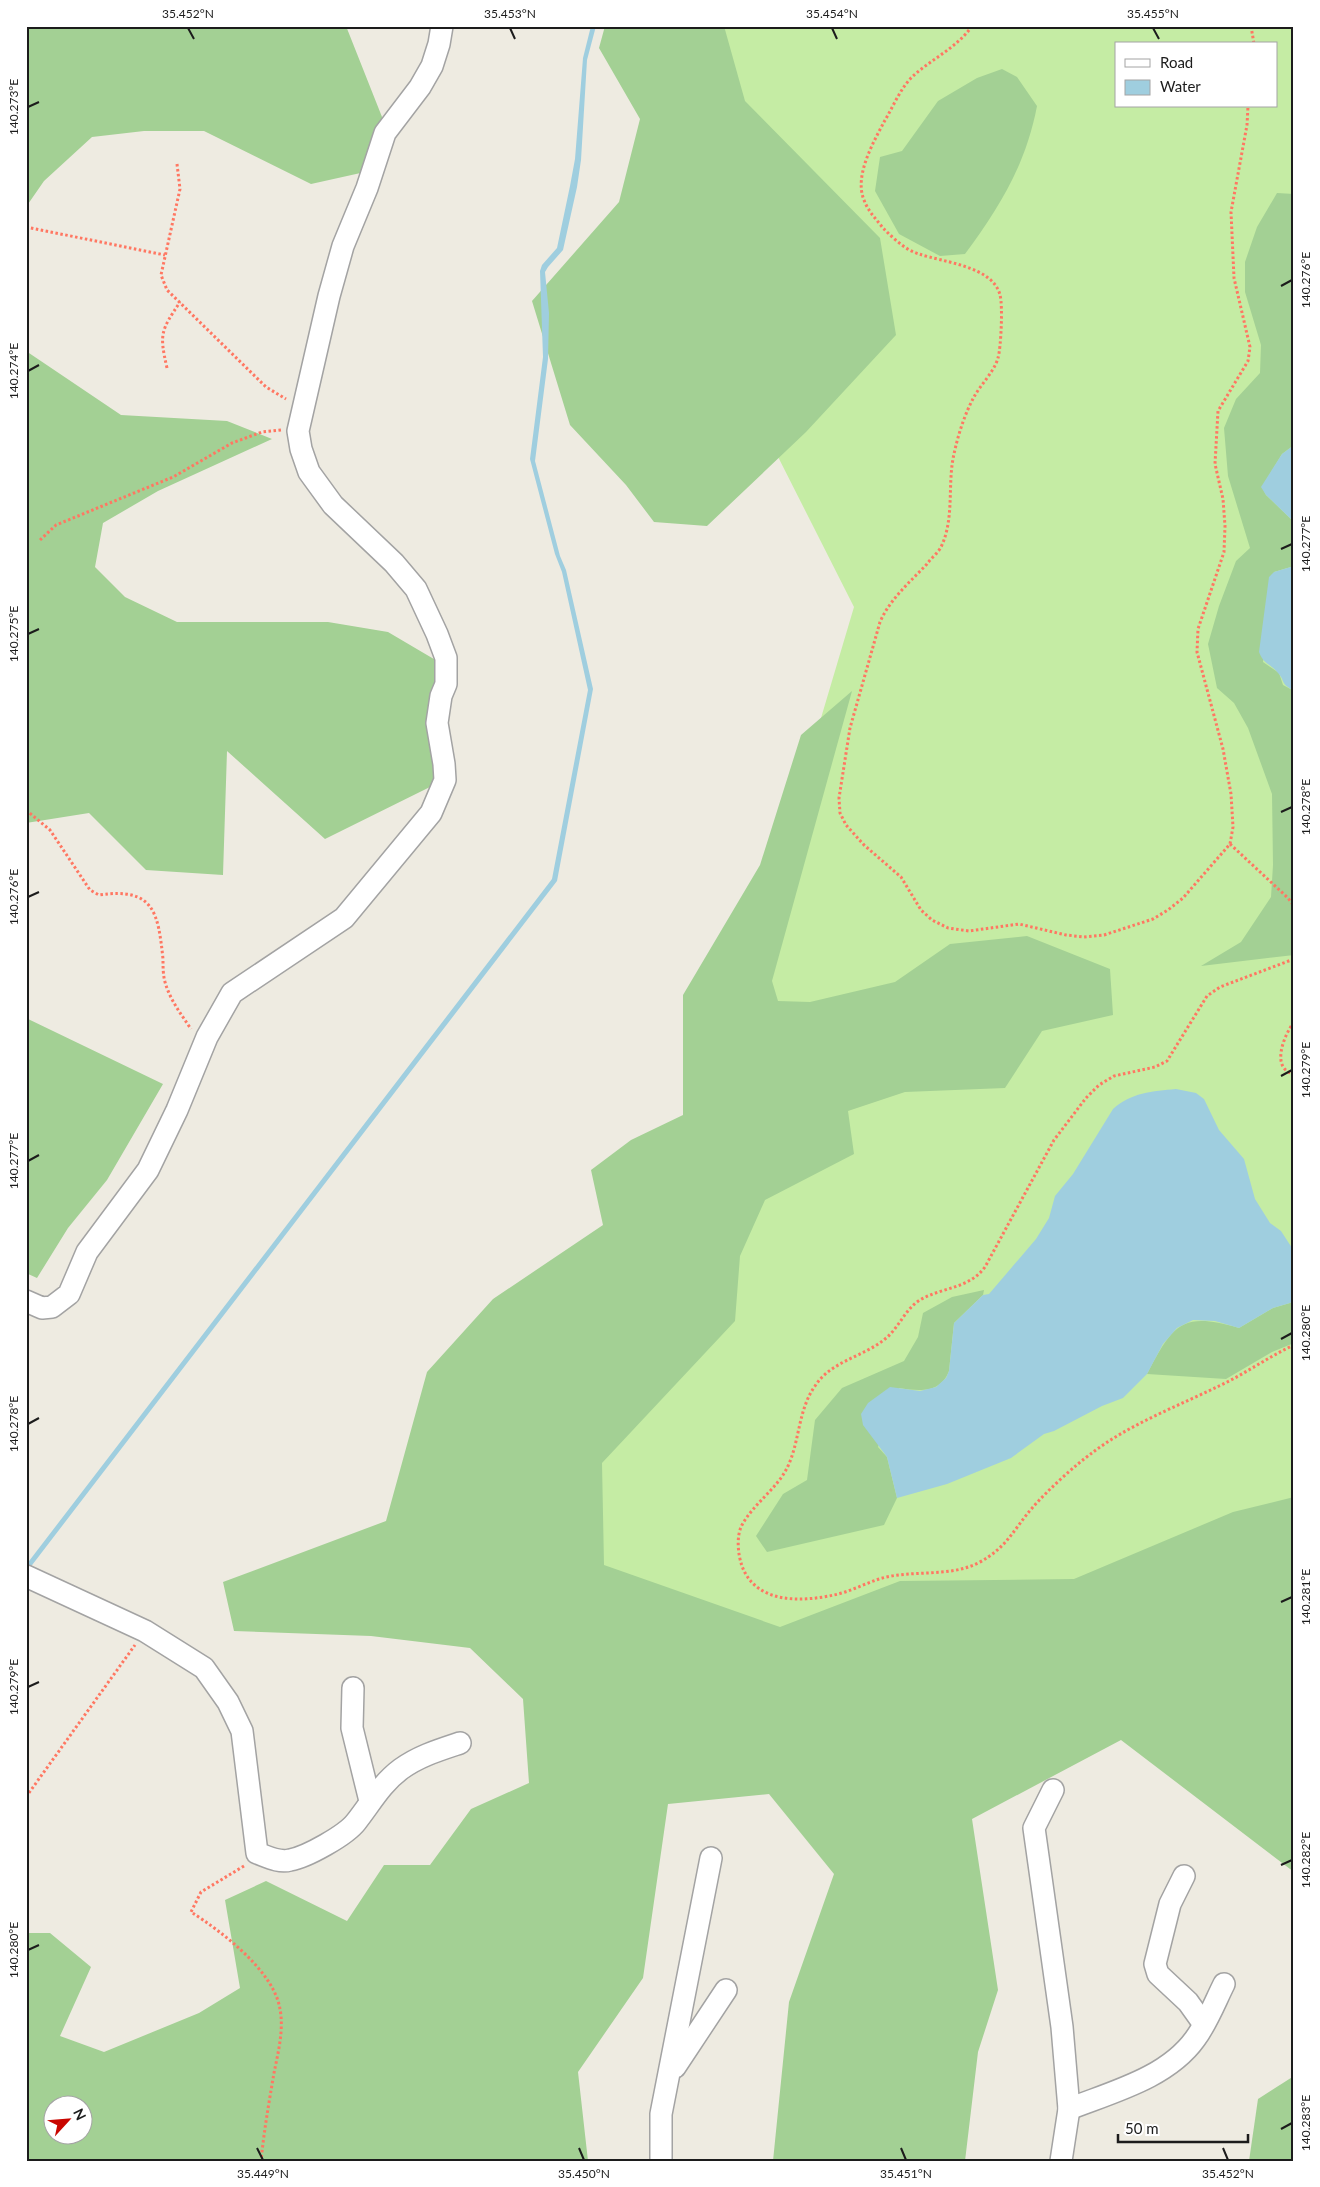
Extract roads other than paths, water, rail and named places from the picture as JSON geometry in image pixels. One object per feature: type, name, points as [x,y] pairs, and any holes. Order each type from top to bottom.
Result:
[{"type":"street","points":[[26,1301],[42,1308],[52,1307],[69,1294],[88,1252],[148,1170],[177,1110],[203,1047],[232,993],[344,918],[431,813],[445,780],[437,723],[441,696],[446,684],[446,658],[437,634],[416,590],[388,557],[334,505],[309,472],[301,449],[299,427],[329,296],[343,246],[367,188],[385,133],[420,87],[432,66],[440,44],[442,26]]},
{"type":"street","points":[[26,1576],[145,1631],[204,1668],[228,1702],[242,1732],[257,1853],[277,1860],[291,1860],[347,1832],[378,1790],[400,1770],[422,1756],[460,1743]]},
{"type":"street","points":[[353,1688],[352,1728],[370,1802]]},
{"type":"street","points":[[1053,1790],[1034,1828],[1062,2027],[1069,2109],[1061,2161]]},
{"type":"street","points":[[661,2161],[661,2114],[711,1858]]},
{"type":"street","points":[[1184,1876],[1170,1904],[1154,1964],[1158,1974],[1188,2002],[1203,2023]]},
{"type":"street","points":[[1069,2109],[1153,2074],[1182,2052],[1195,2039],[1224,1984]]},
{"type":"street","points":[[668,2079],[726,1990]]},
{"type":"water","points":[[591,26],[596,26],[587,60],[581,160],[577,187],[563,250],[545,272],[549,313],[548,359],[535,461],[560,556],[566,570],[593,689],[557,881],[26,1573],[26,1565],[552,879],[588,690],[562,572],[555,554],[530,459],[543,357],[540,271],[542,265],[557,248],[570,186],[575,159],[583,58]]},
{"type":"water","points":[[1294,445],[1294,522],[1266,495],[1261,487],[1282,454]]},
{"type":"water","points":[[1294,566],[1294,691],[1284,684],[1278,673],[1265,662],[1259,652],[1269,577],[1274,572]]},
{"type":"water","points":[[1176,1089],[1196,1093],[1204,1099],[1219,1130],[1244,1159],[1255,1199],[1270,1223],[1281,1231],[1294,1251],[1294,1300],[1273,1308],[1239,1328],[1215,1321],[1193,1320],[1177,1328],[1163,1344],[1147,1374],[1123,1398],[1044,1434],[1011,1458],[947,1484],[897,1498],[887,1457],[863,1425],[861,1414],[868,1403],[890,1387],[920,1391],[936,1387],[946,1378],[949,1371],[954,1323],[983,1295],[989,1294],[1036,1239],[1049,1218],[1055,1196],[1073,1174],[1113,1109],[1134,1096]]}]
